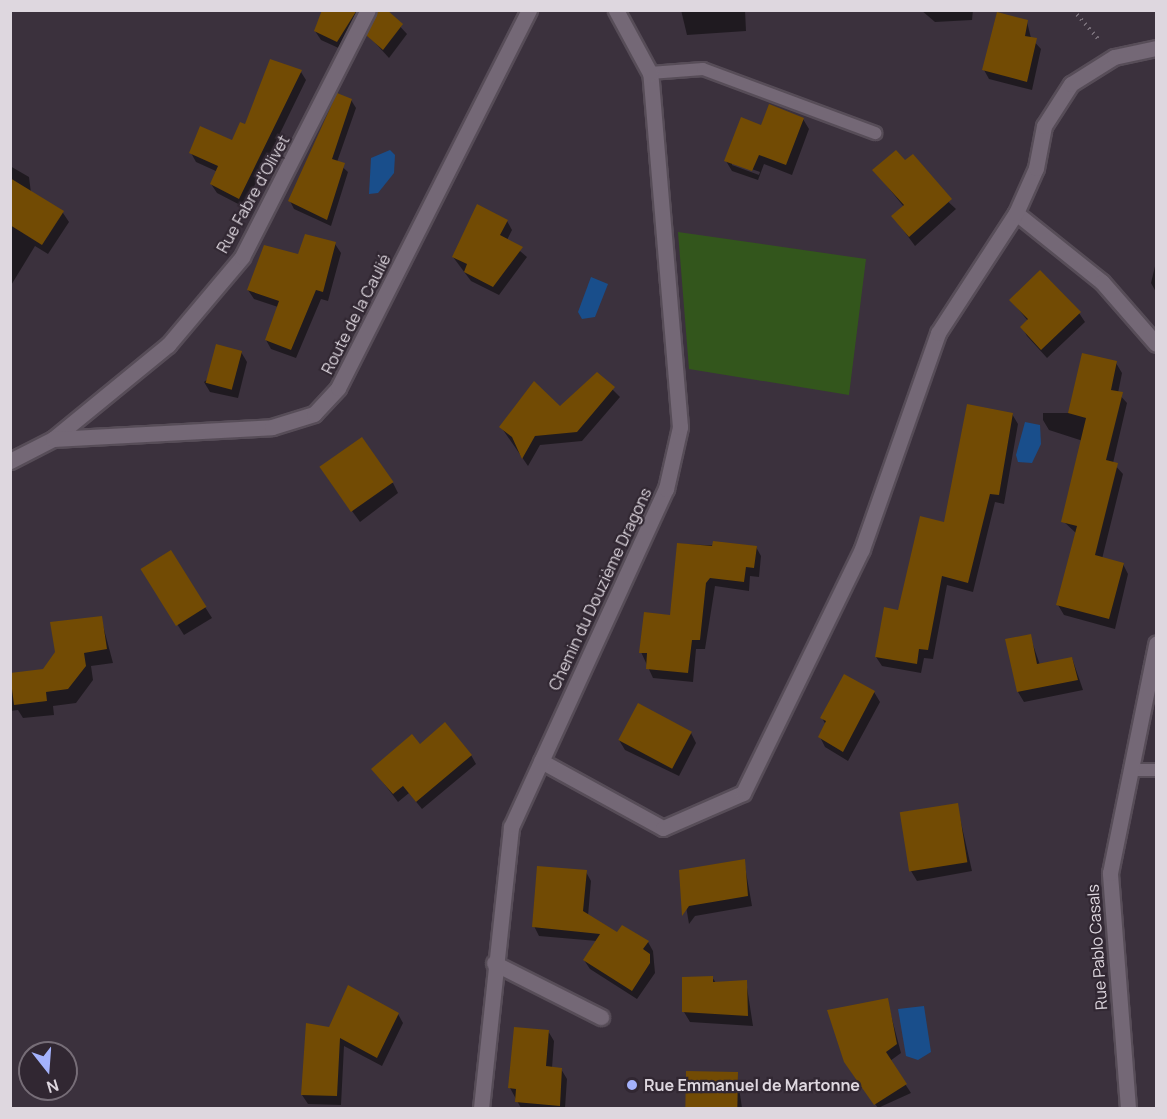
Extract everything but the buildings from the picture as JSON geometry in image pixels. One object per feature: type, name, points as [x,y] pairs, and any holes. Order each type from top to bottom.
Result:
[{"type":"street","name":"Rue Fabre d'Olivet","points":[[52,439],[168,345],[242,256],[368,10]]},
{"type":"street","name":"Route de la Caulié","points":[[10,461],[52,439],[272,427],[314,414],[338,388],[529,10]]},
{"type":"street","name":"Chemin du Douzième Dragons","points":[[481,1108],[494,963],[510,827],[666,489],[680,427],[650,73],[616,10]]},
{"type":"street","points":[[541,761],[663,828],[743,793],[862,549],[938,333],[1016,213],[1036,168],[1044,126],[1071,84],[1114,57],[1156,48]]},
{"type":"street","points":[[1016,213],[1102,282],[1156,344]]},
{"type":"street","name":"Rue Pablo Casals","points":[[1128,1108],[1110,873],[1156,644]]},
{"type":"street","points":[[494,963],[601,1017]]},
{"type":"lane","points":[[650,73],[703,69],[875,133]]},
{"type":"lane","points":[[1132,770],[1156,770]]},
{"type":"path","points":[[1073,10],[1114,57]]},
{"type":"green space","points":[[678,232],[866,259],[849,395],[689,369]]},
{"type":"water","points":[[390,150],[395,155],[394,173],[378,193],[369,194],[371,158]]},
{"type":"water","points":[[591,277],[608,284],[595,317],[582,319],[578,312]]},
{"type":"water","points":[[1025,422],[1040,425],[1041,444],[1032,463],[1018,462],[1016,455]]},
{"type":"water","points":[[924,1006],[931,1052],[918,1060],[906,1056],[898,1009]]},
{"type":"place","name":"Rue Emmanuel de Martonne","points":[[632,1085]]}]
